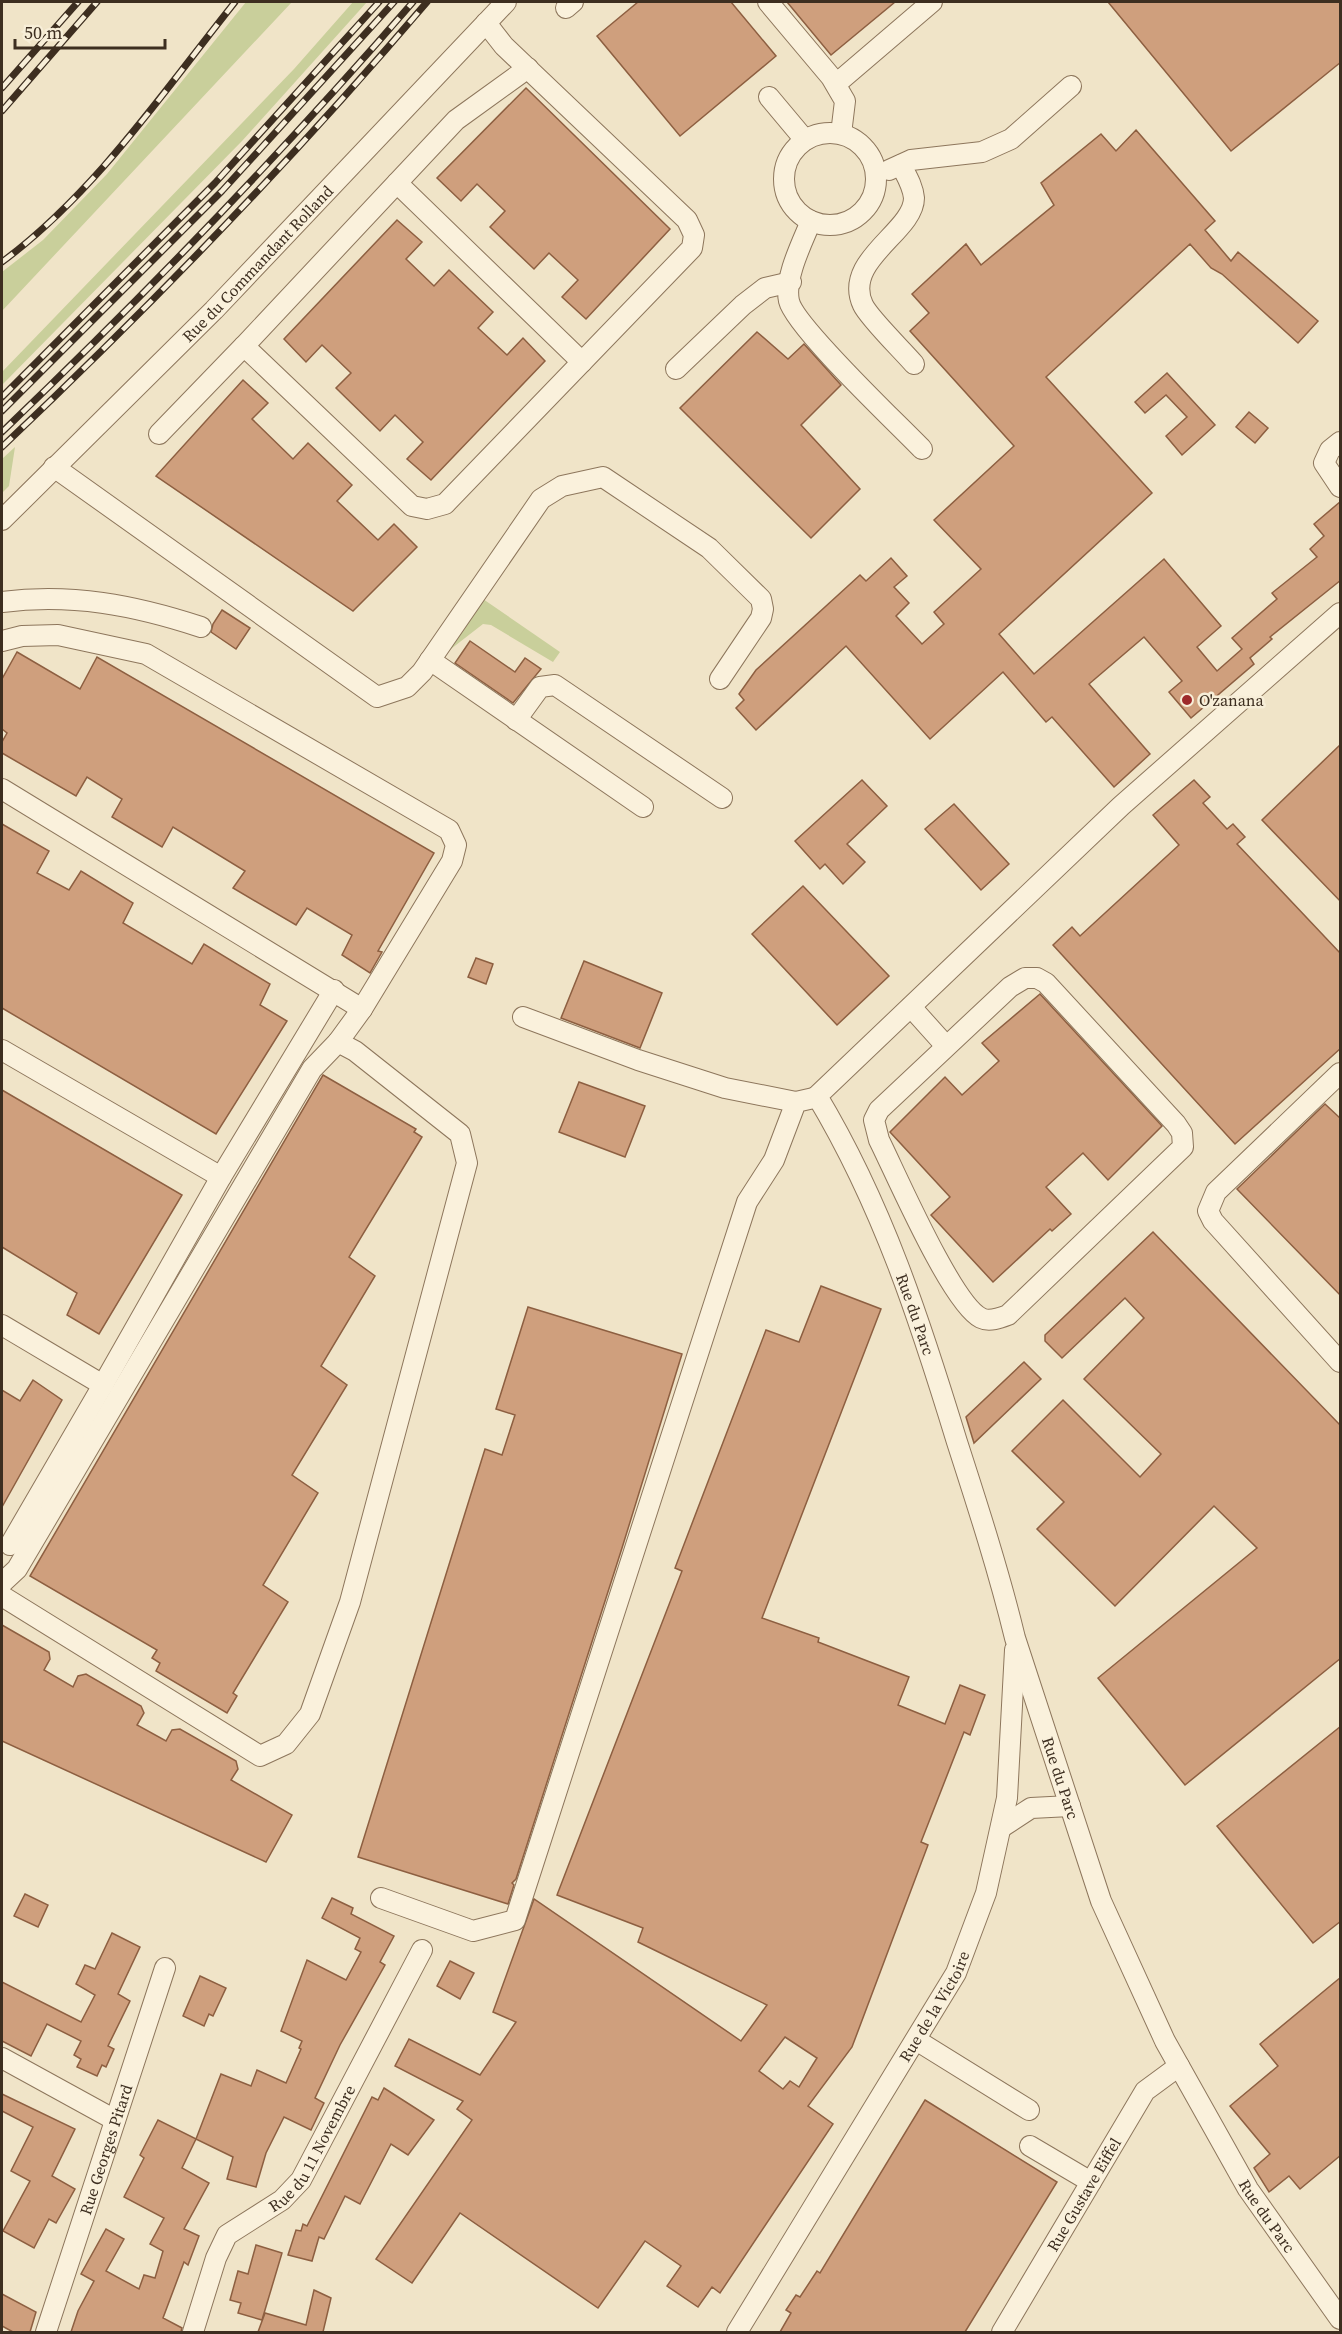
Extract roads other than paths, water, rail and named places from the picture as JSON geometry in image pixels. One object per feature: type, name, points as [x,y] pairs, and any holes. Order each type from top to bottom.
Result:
[{"type":"street","name":"Rue du Commandant Rolland","points":[[2,520],[214,310],[506,2]]},
{"type":"street","points":[[768,2],[836,84],[845,101],[841,134]]},
{"type":"street","points":[[836,84],[932,2]]},
{"type":"street","points":[[244,346],[412,506],[427,509],[445,504],[692,248],[694,235],[687,220],[504,46],[486,23]]},
{"type":"street","points":[[159,434],[456,120],[528,68]]},
{"type":"street","points":[[877,176],[911,160],[947,154],[982,152],[1011,139],[1071,86]]},
{"type":"street","points":[[769,97],[806,140]]},
{"type":"street","points":[[824,133],[841,134],[860,142],[868,152],[877,176],[872,200],[855,219],[833,225],[811,221],[793,207],[784,186],[787,162],[793,151],[806,140],[824,133]]},
{"type":"street","points":[[901,165],[912,187],[914,201],[909,213],[867,264],[860,283],[863,304],[914,364]]},
{"type":"street","points":[[397,183],[582,362]]},
{"type":"street","points":[[811,221],[792,268],[789,301],[806,328],[922,449]]},
{"type":"street","points":[[676,369],[743,305],[765,288],[791,282]]},
{"type":"street","points":[[1341,442],[1330,450],[1324,463],[1341,487]]},
{"type":"street","points":[[54,467],[377,697],[407,687],[430,660],[541,499],[562,486],[603,477],[709,548],[761,599],[763,609],[761,618],[720,679]]},
{"type":"street","points":[[2,602],[39,597],[72,598],[142,610],[201,627]]},
{"type":"street","points":[[523,1017],[638,1060],[714,1084],[796,1102],[818,1097],[1121,806],[1341,613]]},
{"type":"street","points":[[2,641],[22,636],[58,635],[146,654],[449,830],[456,845],[452,861],[362,1009],[338,1042],[312,1069],[17,1569],[2,1582]]},
{"type":"street","points":[[430,660],[643,807]]},
{"type":"street","points":[[516,720],[540,687],[555,685],[722,798]]},
{"type":"street","points":[[2,789],[362,1009]]},
{"type":"street","points":[[1025,978],[1037,978],[1046,982],[1182,1133],[1183,1147],[1179,1154],[1008,1315],[993,1320],[981,1318],[967,1306],[949,1279],[875,1130],[874,1120],[879,1110],[946,1046],[1010,987],[1025,978]]},
{"type":"street","points":[[10,1545],[221,1177],[334,990]]},
{"type":"street","points":[[911,1007],[946,1046]]},
{"type":"street","points":[[2,1596],[260,1756],[286,1744],[310,1714],[350,1602],[467,1163],[460,1134],[356,1051],[338,1042]]},
{"type":"street","points":[[2,1050],[221,1177]]},
{"type":"street","points":[[1341,1073],[1216,1192],[1208,1211],[1213,1221],[1341,1362]]},
{"type":"street","name":"Rue du Parc","points":[[818,1097],[871,1196],[897,1257],[926,1340],[1005,1595],[1015,1638],[1101,1901],[1179,2066],[1248,2190],[1341,2319]]},
{"type":"street","points":[[381,1898],[473,1931],[515,1920],[747,1202],[774,1160],[796,1102]]},
{"type":"street","points":[[2,1325],[103,1385]]},
{"type":"street","name":"Rue de la Victoire","points":[[737,2332],[956,1973],[986,1893],[1002,1827],[1007,1798],[1015,1638]]},
{"type":"street","points":[[1002,1827],[1031,1808],[1070,1806]]},
{"type":"street","name":"Rue du 11 Novembre","points":[[193,2332],[216,2258],[227,2235],[282,2200],[301,2180],[422,1950]]},
{"type":"street","name":"Rue Georges Pitard","points":[[46,2332],[165,1968]]},
{"type":"street","points":[[916,2040],[1029,2110]]},
{"type":"street","points":[[2,2058],[116,2120]]},
{"type":"street","name":"Rue Gustave Eiffel","points":[[1002,2332],[1145,2091],[1179,2066]]},
{"type":"street","points":[[1030,2146],[1091,2182]]},
{"type":"railway","points":[[2,88],[78,2]]},
{"type":"railway","points":[[2,111],[97,2]]},
{"type":"railway","points":[[2,262],[36,234],[98,173],[127,140],[235,2]]},
{"type":"railway","points":[[2,397],[215,183],[379,2]]},
{"type":"railway","points":[[2,411],[222,191],[394,2]]},
{"type":"railway","points":[[2,432],[212,222],[413,2]]},
{"type":"railway","points":[[2,447],[113,340],[220,230],[325,118],[427,2]]},
{"type":"place","name":"O'zanana","points":[[1187,700]]}]
